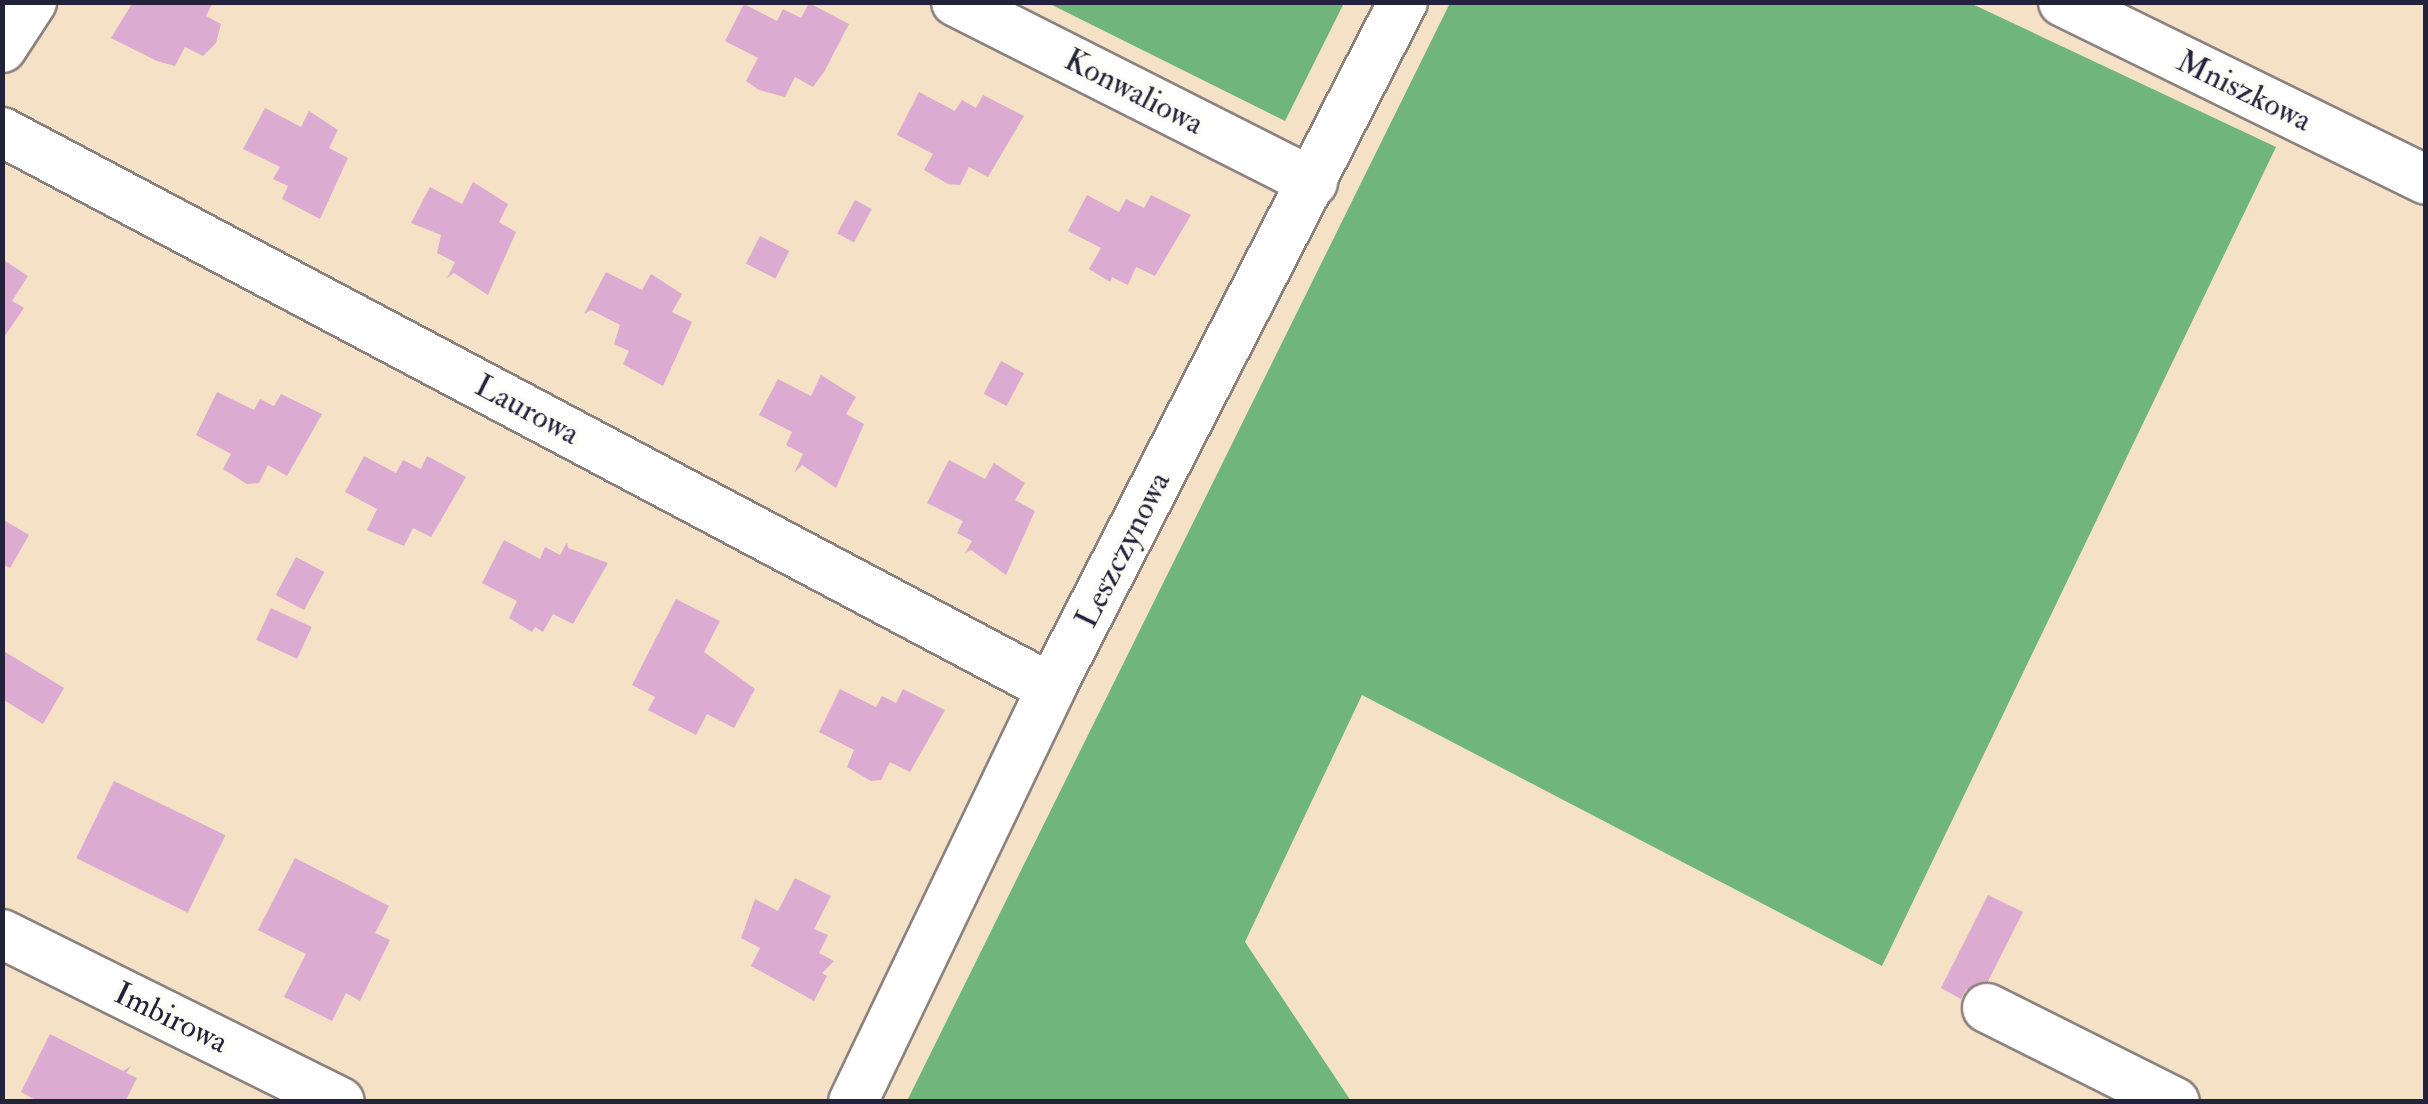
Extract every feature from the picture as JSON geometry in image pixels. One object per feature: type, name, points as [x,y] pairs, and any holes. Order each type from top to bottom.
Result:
[{"type":"street","points":[[2,48],[32,2]]},
{"type":"street","name":"Konwaliowa","points":[[956,2],[1313,182]]},
{"type":"street","name":"Leszczynowa","points":[[854,1102],[1052,688],[1403,2]]},
{"type":"street","name":"Mniszkowa","points":[[2063,2],[2426,180]]},
{"type":"street","name":"Laurowa","points":[[2,132],[1052,688]]},
{"type":"street","name":"Imbirowa","points":[[2,934],[340,1102]]},
{"type":"street","points":[[1987,1008],[2176,1102]]},
{"type":"green space","points":[[1048,3],[1344,3],[1285,121]]},
{"type":"green space","points":[[1450,3],[1970,3],[2276,147],[1882,966],[1362,695],[1245,942],[1351,1101],[907,1101]]},
{"type":"building","points":[[133,2],[213,2],[206,16],[221,24],[216,43],[203,56],[185,47],[175,66],[157,61],[111,38]]},
{"type":"building","points":[[809,3],[849,24],[824,72],[813,87],[795,77],[785,97],[759,90],[746,81],[758,58],[725,41],[744,4],[777,21],[783,9],[801,18]]},
{"type":"building","points":[[919,92],[955,111],[962,100],[976,108],[983,95],[1024,116],[988,177],[969,167],[960,185],[948,184],[924,170],[933,154],[897,135]]},
{"type":"building","points":[[265,108],[301,127],[309,111],[338,130],[329,148],[348,158],[320,219],[282,199],[288,186],[273,179],[280,167],[243,149]]},
{"type":"building","points":[[473,182],[508,204],[499,222],[516,232],[488,295],[454,273],[447,278],[455,262],[437,253],[441,235],[411,223],[430,187],[462,204]]},
{"type":"building","points":[[1087,195],[1119,212],[1126,199],[1144,208],[1151,195],[1191,215],[1155,276],[1136,267],[1128,285],[1112,277],[1110,282],[1089,269],[1101,248],[1068,231]]},
{"type":"building","points":[[855,200],[872,209],[854,242],[837,234]]},
{"type":"building","points":[[760,236],[789,251],[775,279],[746,264]]},
{"type":"building","points":[[2,259],[28,276],[12,301],[24,308],[2,340]]},
{"type":"building","points":[[606,272],[642,290],[651,274],[682,294],[672,312],[692,322],[663,386],[623,364],[629,351],[614,344],[620,325],[591,310],[584,314]]},
{"type":"building","points":[[1001,361],[1024,373],[1007,406],[984,394]]},
{"type":"building","points":[[821,375],[856,397],[846,414],[864,424],[836,488],[802,465],[794,473],[803,454],[786,445],[792,432],[759,415],[778,379],[811,396]]},
{"type":"building","points":[[217,392],[254,410],[260,399],[274,406],[281,394],[322,414],[287,476],[268,465],[259,483],[247,484],[223,469],[231,454],[196,435]]},
{"type":"building","points":[[364,456],[396,473],[403,460],[421,469],[427,456],[466,477],[431,537],[413,528],[404,546],[367,530],[377,509],[345,492]]},
{"type":"building","points":[[949,460],[985,479],[994,463],[1025,483],[1015,500],[1035,511],[1006,575],[971,550],[965,553],[972,541],[957,533],[963,521],[927,503]]},
{"type":"building","points":[[2,519],[29,535],[10,568],[2,564]]},
{"type":"building","points":[[504,540],[540,559],[545,547],[560,555],[567,542],[568,548],[608,563],[573,624],[553,614],[543,632],[535,627],[532,632],[509,618],[517,601],[482,583]]},
{"type":"building","points":[[296,557],[324,572],[304,610],[276,595]]},
{"type":"building","points":[[676,599],[720,621],[704,652],[755,689],[734,728],[707,714],[696,735],[648,710],[655,697],[632,685]]},
{"type":"building","points":[[271,608],[312,627],[297,659],[256,640]]},
{"type":"building","points":[[2,650],[64,688],[43,724],[2,699]]},
{"type":"building","points":[[840,689],[876,707],[882,696],[896,703],[903,689],[945,710],[910,772],[890,762],[881,780],[871,781],[847,767],[854,750],[819,732]]},
{"type":"building","points":[[114,781],[225,835],[188,913],[76,858]]},
{"type":"building","points":[[295,858],[389,906],[375,933],[390,940],[360,1001],[346,993],[332,1021],[284,997],[306,954],[258,930]]},
{"type":"building","points":[[795,878],[831,896],[814,929],[828,935],[819,953],[834,961],[822,973],[827,976],[814,1001],[751,966],[760,948],[741,938],[755,899],[778,911]]},
{"type":"building","points":[[1988,895],[2023,912],[1980,997],[1966,989],[1961,999],[1941,988]]},
{"type":"building","points":[[50,1034],[123,1071],[131,1066],[126,1073],[137,1078],[125,1102],[39,1102],[21,1092]]}]
